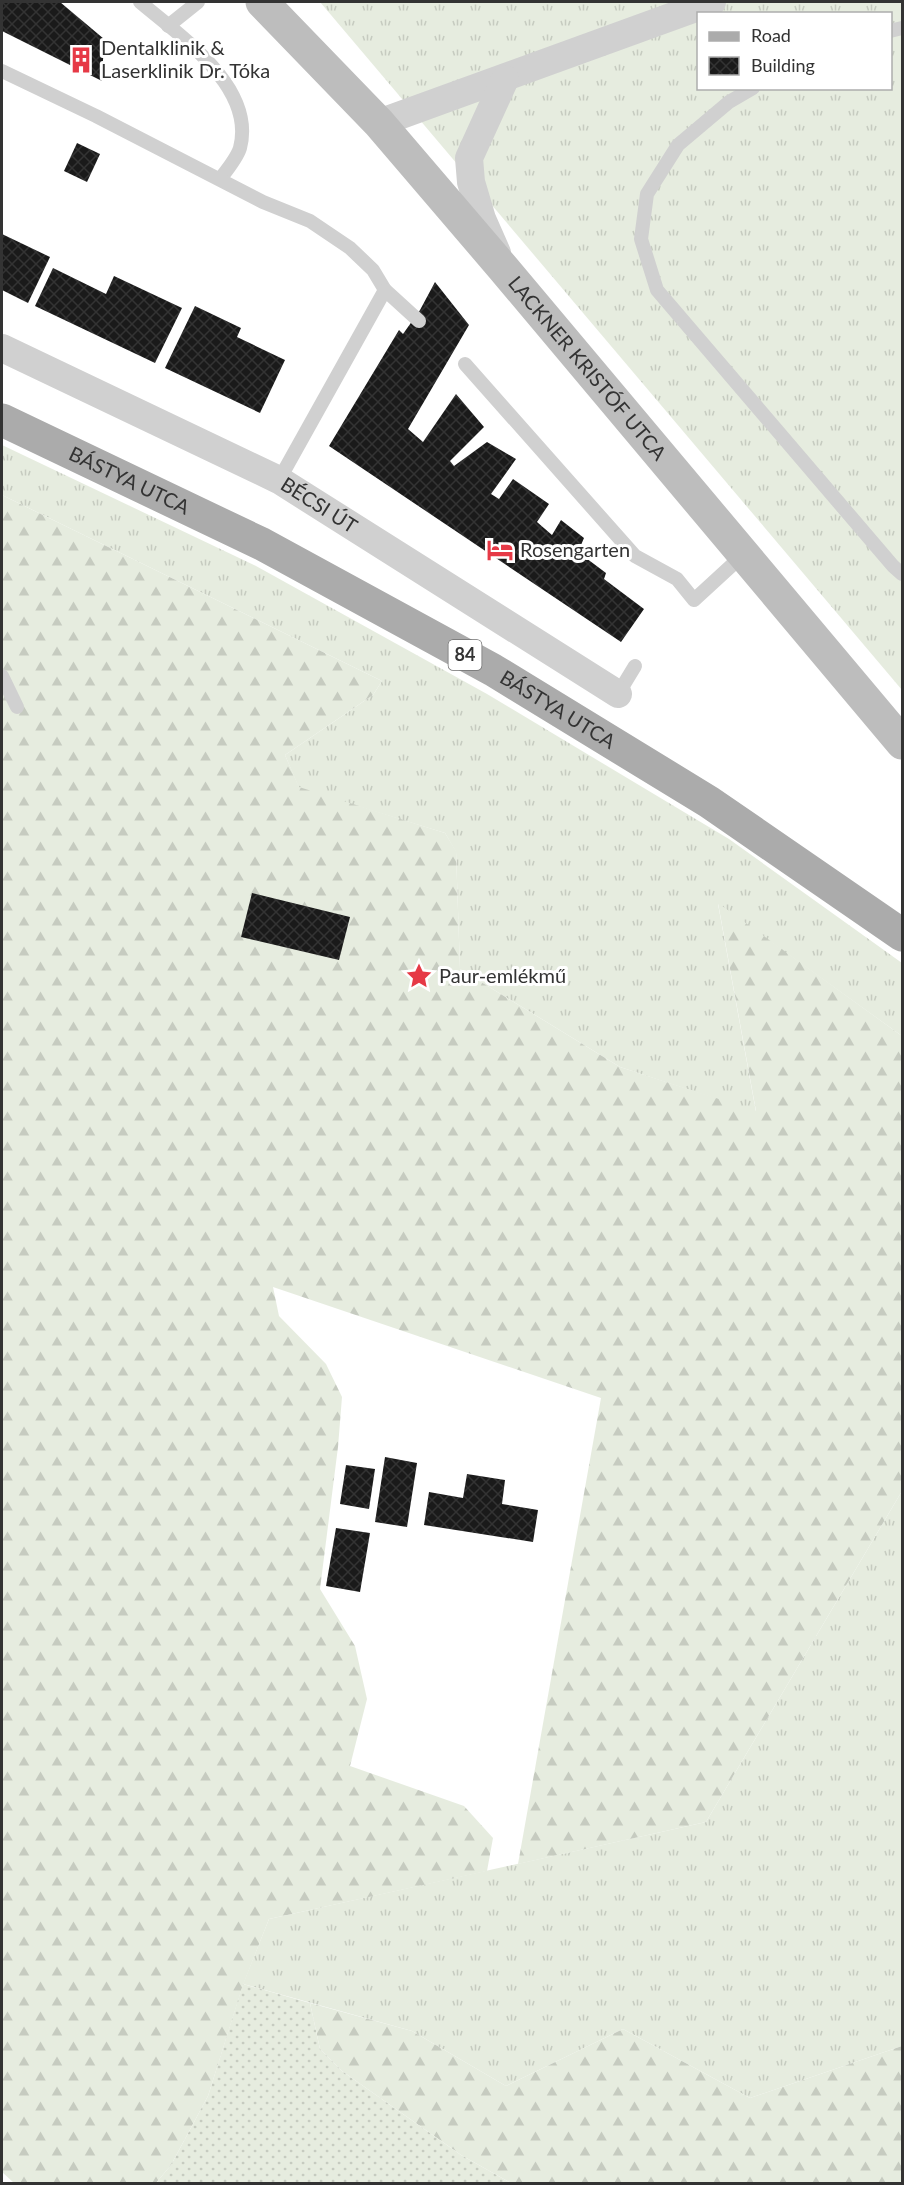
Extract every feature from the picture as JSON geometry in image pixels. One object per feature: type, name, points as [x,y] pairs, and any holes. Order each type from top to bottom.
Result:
[{"type":"main road","name":"BÁSTYA UTCA","points":[[2,420],[262,544],[493,670],[709,802],[903,935]]},
{"type":"street","name":"LACKNER KRISTÓF UTCA","points":[[262,2],[379,123],[504,268],[903,743]]},
{"type":"street","points":[[379,123],[712,2]]},
{"type":"street","points":[[504,268],[482,219],[471,182],[469,158],[505,79]]},
{"type":"street","name":"BÉCSI ÚT","points":[[2,348],[279,480],[618,694]]},
{"type":"lane","points":[[140,2],[219,73],[230,87],[238,106],[243,131],[240,151],[220,179]]},
{"type":"lane","points":[[168,26],[198,2]]},
{"type":"lane","points":[[2,70],[263,202],[310,221],[350,248],[374,270],[385,290],[419,321]]},
{"type":"lane","points":[[750,90],[729,102],[678,145],[647,194],[641,239],[657,290],[893,566],[903,574]]},
{"type":"lane","points":[[279,480],[385,290]]},
{"type":"lane","points":[[465,364],[635,556],[677,579],[694,600],[743,555]]},
{"type":"lane","points":[[618,694],[634,666]]},
{"type":"lane","points":[[2,676],[17,707]]},
{"type":"green space","points":[[320,2],[902,2],[902,690]]},
{"type":"green space","points":[[2,445],[256,566],[487,694],[729,839],[902,963],[902,1036],[718,904],[756,1112],[620,1067],[460,969],[456,852],[445,833],[299,788],[285,755],[373,695],[382,681],[2,495]]},
{"type":"green space","points":[[2,495],[382,681],[373,695],[285,755],[299,787],[445,833],[456,851],[460,969],[620,1067],[756,1111],[718,903],[902,1036],[902,1491],[706,1822],[518,1864],[601,1398],[273,1287],[279,1316],[326,1364],[342,1397],[320,1589],[355,1646],[367,1699],[350,1766],[464,1806],[493,1838],[487,1871],[269,1919],[243,1985],[208,2096],[171,2165],[156,2183],[14,2183],[2,2172]]},
{"type":"green space","points":[[902,1491],[902,2046],[750,2098],[623,2029],[506,2086],[412,2031],[243,1984],[269,1919],[706,1822]]},
{"type":"green space","points":[[243,1984],[310,2003],[320,2049],[342,2071],[461,2155],[511,2183],[156,2183],[171,2165],[208,2096]]},
{"type":"green space","points":[[310,2003],[412,2031],[506,2086],[623,2029],[750,2098],[902,2046],[902,2183],[511,2183],[461,2155],[342,2071],[320,2049]]},
{"type":"building","name":"Dentalklinik & Laserklinik Dr. Tóka","points":[[2,2],[60,2],[104,39],[102,81],[2,31]]},
{"type":"building","points":[[77,143],[100,154],[87,182],[64,171]]},
{"type":"building","points":[[2,234],[50,257],[28,303],[2,290]]},
{"type":"building","points":[[53,268],[106,294],[114,276],[182,308],[155,363],[35,306]]},
{"type":"building","points":[[435,282],[469,325],[408,429],[423,442],[456,394],[484,427],[450,461],[454,466],[487,442],[516,459],[491,494],[499,499],[513,479],[549,504],[537,522],[552,535],[561,520],[584,538],[578,552],[606,573],[604,579],[644,609],[621,642],[329,446],[399,330],[403,334],[420,310]]},
{"type":"building","points":[[195,306],[241,328],[237,337],[285,360],[260,413],[165,368]]},
{"type":"building","points":[[252,893],[350,917],[339,960],[241,937]]},
{"type":"building","points":[[385,1457],[417,1463],[407,1527],[375,1522]]},
{"type":"building","points":[[346,1465],[375,1469],[369,1509],[340,1504]]},
{"type":"building","points":[[467,1474],[505,1480],[502,1504],[538,1510],[533,1542],[424,1525],[429,1492],[463,1498]]},
{"type":"building","points":[[336,1528],[370,1533],[360,1592],[326,1586]]},
{"type":"place","name":"Dentalklinik & Laserklinik Dr. Tóka","points":[[81,60]]},
{"type":"place","name":"Rosengarten","points":[[500,550]]},
{"type":"place","name":"Paur-emlékmű","points":[[419,976]]}]
